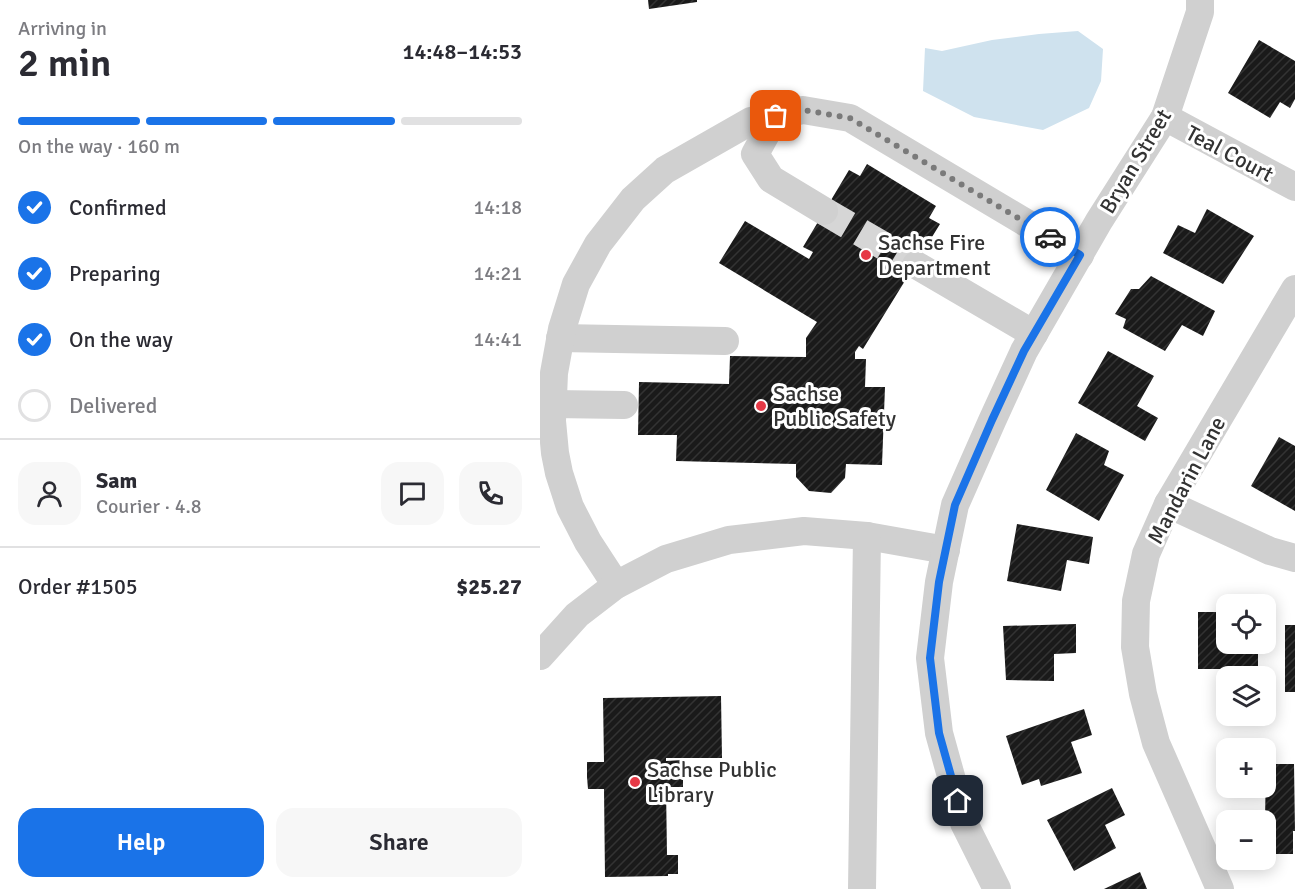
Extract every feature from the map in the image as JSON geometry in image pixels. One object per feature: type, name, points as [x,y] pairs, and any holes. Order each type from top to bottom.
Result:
[{"type":"street","name":"Bryan Street","points":[[997,889],[964,823],[939,733],[930,658],[939,582],[955,505],[1024,351],[1099,221],[1165,117],[1200,12],[1200,0]]},
{"type":"street","points":[[616,585],[588,542],[570,507],[559,472],[552,421],[554,373],[560,338],[576,284],[598,244],[633,199],[665,170],[751,121],[803,110],[850,118],[1080,255]]},
{"type":"street","points":[[776,116],[755,154],[771,179],[824,211]]},
{"type":"street","name":"Teal Court","points":[[1165,117],[1295,187]]},
{"type":"street","points":[[916,265],[1034,334]]},
{"type":"street","name":"Mandarin Lane","points":[[1220,889],[1156,743],[1143,694],[1135,647],[1136,601],[1146,554],[1168,504],[1295,289]]},
{"type":"street","points":[[560,338],[725,341]]},
{"type":"street","points":[[553,404],[624,405]]},
{"type":"street","points":[[1168,504],[1270,551],[1295,558]]},
{"type":"street","points":[[540,656],[577,615],[616,585],[666,559],[729,540],[804,531],[867,536],[946,550]]},
{"type":"street","points":[[862,889],[867,536]]},
{"type":"water","points":[[1078,31],[1103,49],[1101,81],[1089,108],[1043,130],[974,117],[923,91],[925,48],[942,51],[992,40]]},
{"type":"building","points":[[648,0],[697,0],[697,2],[649,9]]},
{"type":"building","points":[[1259,40],[1295,61],[1295,99],[1290,108],[1280,102],[1270,118],[1228,93]]},
{"type":"building","points":[[867,164],[936,206],[929,218],[940,224],[863,349],[859,346],[855,352],[855,359],[866,359],[865,387],[885,387],[882,465],[846,464],[845,478],[831,493],[809,491],[796,477],[796,464],[676,461],[677,435],[638,435],[639,382],[729,384],[730,356],[806,357],[806,338],[817,322],[719,263],[745,221],[809,259],[813,252],[803,247],[849,170],[860,176]]},
{"type":"building","points":[[1207,209],[1254,236],[1223,284],[1163,253],[1178,225],[1195,233]]},
{"type":"building","points":[[1151,276],[1215,311],[1203,336],[1182,325],[1165,351],[1123,328],[1126,319],[1115,314],[1131,289],[1139,289]]},
{"type":"building","points":[[1108,351],[1154,376],[1137,406],[1158,418],[1145,441],[1078,403]]},
{"type":"building","points":[[1076,433],[1109,451],[1104,465],[1124,475],[1099,521],[1046,490]]},
{"type":"building","points":[[1279,437],[1295,446],[1295,511],[1251,486]]},
{"type":"building","points":[[1017,524],[1093,537],[1089,564],[1067,560],[1061,591],[1007,581]]},
{"type":"building","points":[[1198,612],[1216,612],[1216,654],[1258,654],[1258,666],[1216,666],[1216,669],[1198,669]]},
{"type":"building","points":[[1076,624],[1076,653],[1054,654],[1054,681],[1006,680],[1003,626]]},
{"type":"building","points":[[1285,625],[1295,625],[1295,692],[1285,692]]},
{"type":"building","name":"Sachse Public Library","points":[[721,696],[722,758],[666,758],[666,761],[683,760],[683,787],[666,787],[667,855],[678,855],[678,874],[605,877],[604,789],[588,789],[587,777],[587,762],[604,762],[603,698]]},
{"type":"building","points":[[1084,709],[1092,735],[1071,742],[1082,773],[1041,786],[1039,779],[1022,785],[1006,736]]},
{"type":"building","points":[[1276,764],[1294,764],[1293,854],[1276,854],[1276,810],[1265,810],[1265,798],[1276,798]]},
{"type":"building","points":[[1112,788],[1125,815],[1105,825],[1116,848],[1074,871],[1047,820]]},
{"type":"building","points":[[1140,872],[1147,889],[1104,889]]},
{"type":"tunnel","points":[[824,211],[916,265]]},
{"type":"way so far","points":[[776,116],[803,110],[850,118],[1050,237]]},
{"type":"place","name":"Sachse Fire Department","points":[[866,255]]},
{"type":"place","name":"Sachse Public Safety","points":[[761,406]]},
{"type":"place","name":"Sachse Public Library","points":[[635,782]]},
{"type":"route","points":[[958,801],[939,733],[930,658],[939,582],[955,505],[1024,351],[1080,255],[1050,237]]}]
